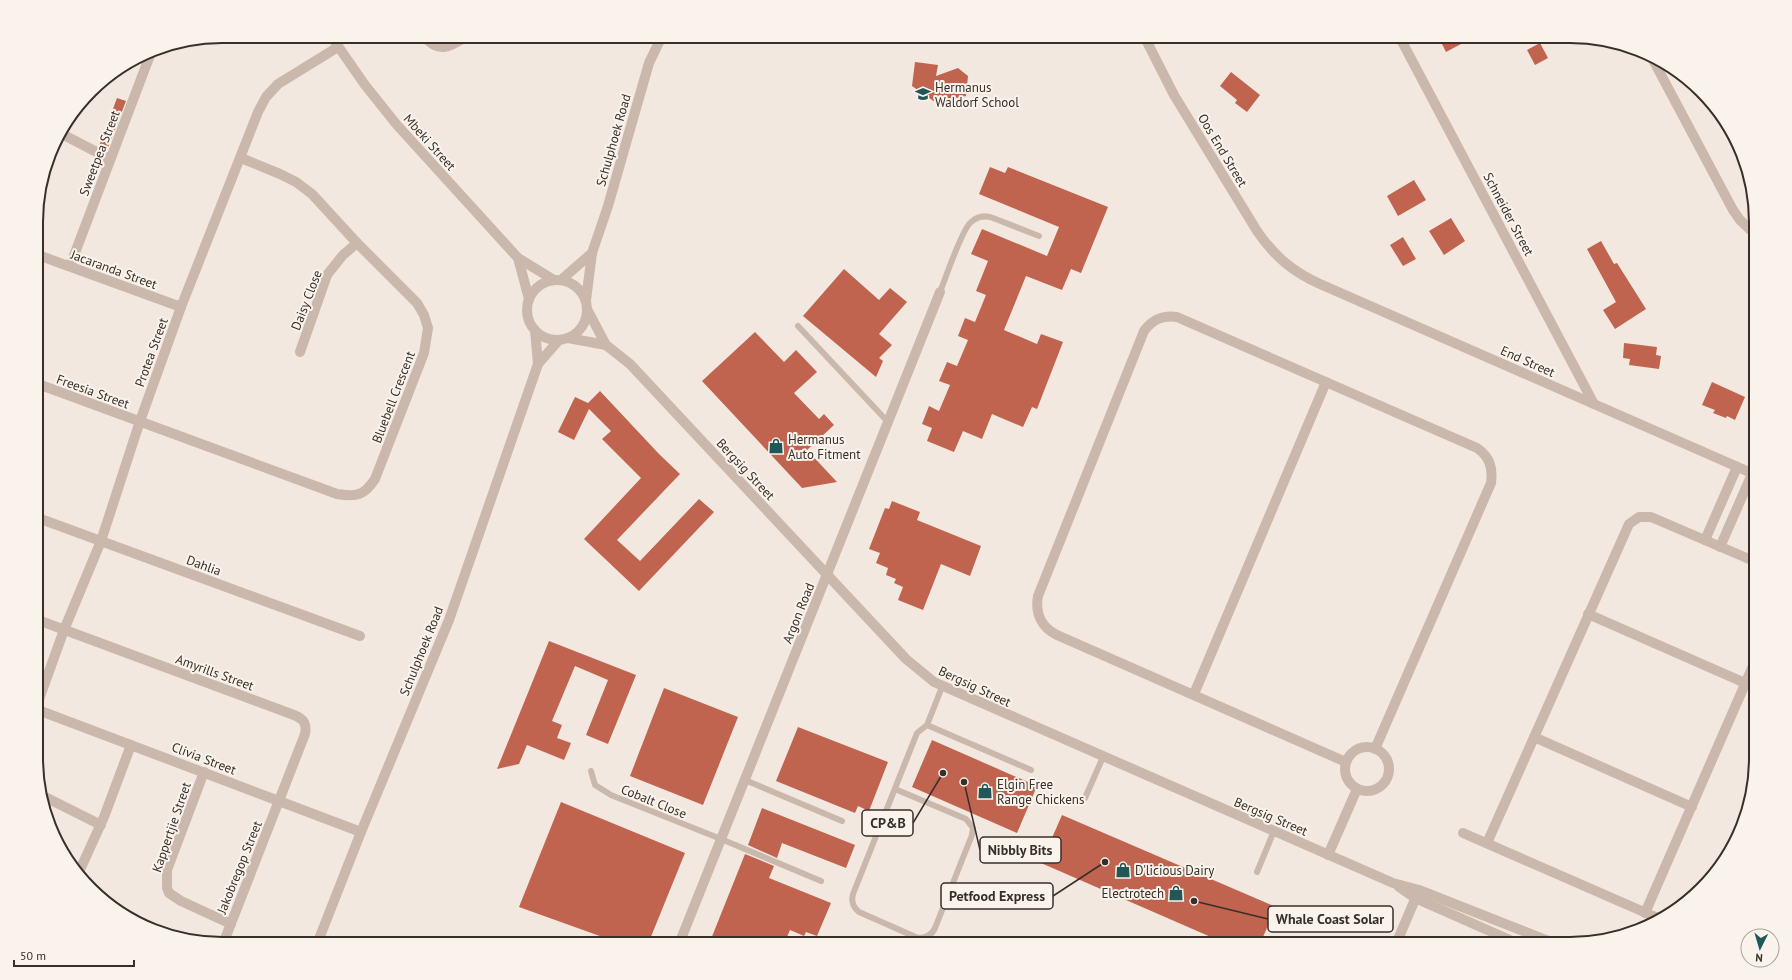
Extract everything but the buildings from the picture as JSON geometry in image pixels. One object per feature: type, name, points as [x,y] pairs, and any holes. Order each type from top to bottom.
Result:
[{"type":"street","name":"Mbeki Street","points":[[335,43],[396,125],[518,258],[558,280]]},
{"type":"street","points":[[431,43],[444,48],[456,43]]},
{"type":"street","name":"Schulphoek Road","points":[[586,305],[592,253],[608,206],[649,63],[659,43]]},
{"type":"street","name":"Oos End Street","points":[[1148,43],[1174,94],[1257,231],[1279,258],[1292,269]]},
{"type":"street","name":"Schneider Street","points":[[1403,43],[1594,404]]},
{"type":"street","name":"Protea Street","points":[[43,688],[64,630],[101,541],[140,422],[181,307],[258,112],[266,97],[278,84],[338,47]]},
{"type":"street","name":"Sweetpea Street","points":[[70,266],[149,59]]},
{"type":"street","points":[[1656,65],[1733,210],[1740,220],[1749,228]]},
{"type":"street","points":[[65,136],[110,159]]},
{"type":"street","name":"Bluebell Crescent","points":[[140,422],[337,494],[355,496],[368,489],[375,479],[424,353],[428,328],[424,315],[417,303],[357,243],[312,194],[296,182],[241,158]]},
{"type":"street","name":"Daisy Close","points":[[300,352],[327,275],[343,256],[357,243]]},
{"type":"street","points":[[558,280],[575,286],[582,292],[586,305],[586,319],[582,327],[576,333],[564,339],[550,339],[535,330],[530,324],[527,307],[529,299],[540,285],[558,280],[592,253]]},
{"type":"street","name":"Jacaranda Street","points":[[43,257],[181,307]]},
{"type":"street","name":"Mbeki Street","points":[[518,258],[529,299]]},
{"type":"street","name":"End Street","points":[[1292,269],[1320,284],[1749,472]]},
{"type":"street","name":"Argon Road","points":[[681,937],[940,292]]},
{"type":"street","name":"Bergsig Street","points":[[586,305],[606,345],[630,364],[915,669],[942,687],[1393,883],[1505,937]]},
{"type":"street","points":[[1346,762],[1050,631],[1041,621],[1037,608],[1038,596],[1144,331],[1156,319],[1163,316],[1177,316],[1477,448],[1488,458],[1492,471],[1491,483],[1375,749]]},
{"type":"street","name":"Schulphoek Road","points":[[320,937],[361,832],[449,620],[538,364],[535,330]]},
{"type":"street","name":"Schulphoek Road","points":[[538,364],[564,339]]},
{"type":"street","name":"Bergsig Street","points":[[564,339],[606,345]]},
{"type":"street","points":[[1194,694],[1326,382]]},
{"type":"street","name":"Freesia Street","points":[[43,386],[140,422]]},
{"type":"street","points":[[1705,540],[1736,467]]},
{"type":"street","points":[[1720,547],[1749,485]]},
{"type":"street","points":[[1487,843],[1625,528],[1633,520],[1639,517],[1651,517],[1749,559]]},
{"type":"street","name":"Dahlia","points":[[43,520],[360,636]]},
{"type":"street","points":[[1588,614],[1745,683]]},
{"type":"street","name":"Amyrills Street","points":[[43,622],[301,718],[305,723],[305,734],[280,800]]},
{"type":"street","points":[[1645,912],[1749,674]]},
{"type":"street","name":"Clivia Street","points":[[43,712],[280,800],[361,832]]},
{"type":"street","points":[[1534,737],[1692,807]]},
{"type":"street","points":[[81,868],[101,825],[131,745]]},
{"type":"street","points":[[1363,747],[1375,749],[1384,755],[1388,761],[1388,778],[1384,784],[1375,790],[1369,792],[1357,789],[1351,785],[1345,774],[1346,762],[1353,752],[1358,749],[1363,747]]},
{"type":"street","name":"Kappertjie Street","points":[[204,772],[167,870],[167,888],[169,893],[181,901],[231,924]]},
{"type":"street","points":[[1328,855],[1357,789]]},
{"type":"street","points":[[47,798],[101,825]]},
{"type":"street","name":"Jakobregop Street","points":[[226,937],[280,800]]},
{"type":"street","points":[[1463,833],[1654,916]]},
{"type":"street","points":[[1399,937],[1417,894]]},
{"type":"street","name":"Bergsig Street","points":[[1417,894],[1537,937]]},
{"type":"lane","points":[[940,292],[966,228],[977,218],[988,216],[1039,236]]},
{"type":"lane","points":[[798,326],[888,422]]},
{"type":"lane","points":[[916,937],[859,912],[852,902],[853,894],[917,733],[927,725],[942,687]]},
{"type":"lane","points":[[927,725],[1031,770]]},
{"type":"lane","points":[[1085,798],[1103,757]]},
{"type":"lane","name":"Cobalt Close","points":[[591,770],[595,784],[611,795],[821,881]]},
{"type":"lane","points":[[745,780],[842,822]]},
{"type":"lane","points":[[895,789],[966,819],[973,828],[972,835],[935,928],[933,932],[926,937]]},
{"type":"lane","points":[[1256,872],[1274,831]]},
{"type":"place","name":"Hermanus Waldorf School","points":[[923,94]]},
{"type":"place","name":"Hermanus Auto Fitment","points":[[776,446]]},
{"type":"place","name":"CP&B","points":[[943,773]]},
{"type":"place","name":"Nibbly Bits","points":[[964,782]]},
{"type":"place","name":"Elgin Free Range Chickens","points":[[985,791]]},
{"type":"place","name":"Petfood Express","points":[[1105,862]]},
{"type":"place","name":"D'licious Dairy","points":[[1123,870]]},
{"type":"place","name":"Electrotech","points":[[1176,893]]},
{"type":"place","name":"Whale Coast Solar","points":[[1194,901]]}]
